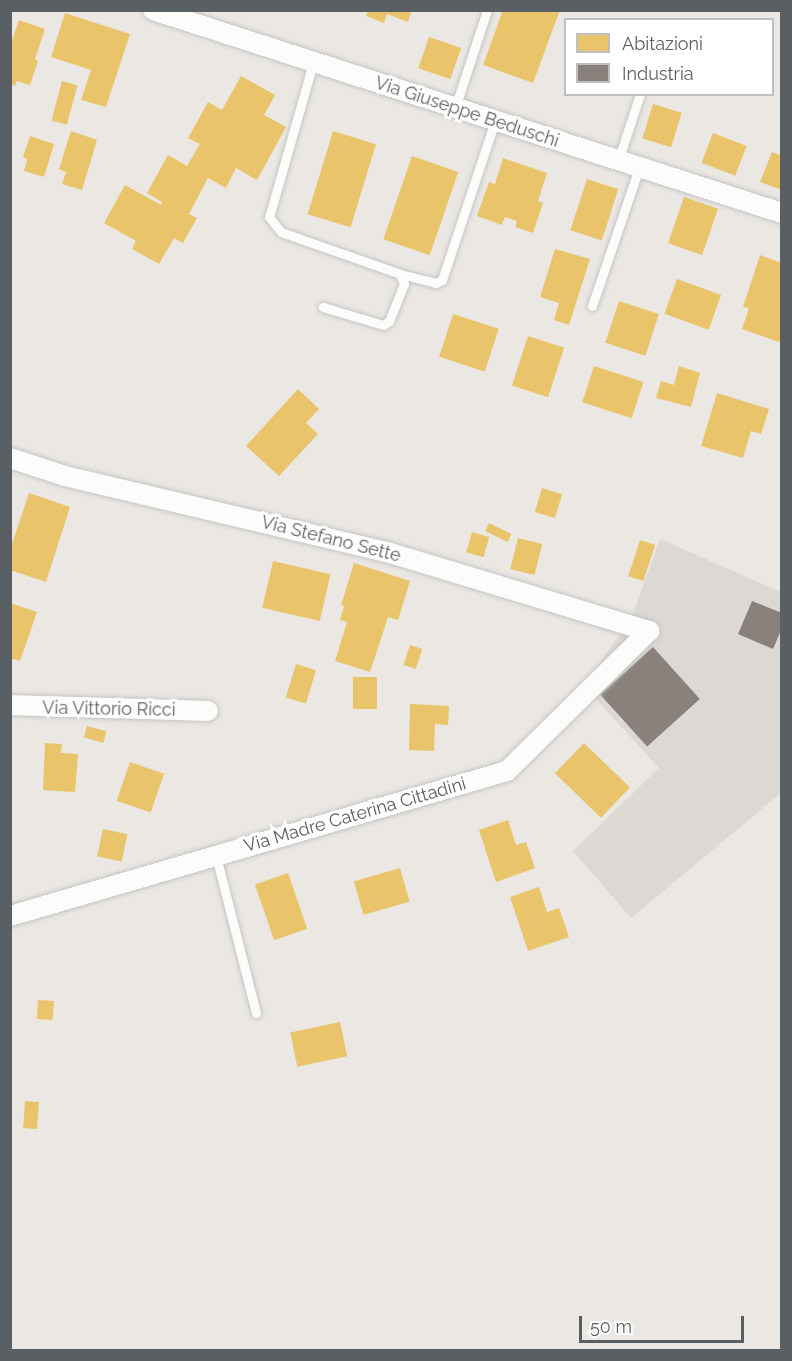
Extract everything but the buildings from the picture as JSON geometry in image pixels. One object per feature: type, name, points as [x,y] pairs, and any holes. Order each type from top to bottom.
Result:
[{"type":"street","name":"Via Giuseppe Beduschi","points":[[153,10],[782,213]]},
{"type":"street","name":"Via Stefano Sette","points":[[10,458],[65,476],[387,552],[649,631]]},
{"type":"street","name":"Via Madre Caterina Cittadini","points":[[10,916],[507,771],[649,631]]},
{"type":"street","name":"Via Vittorio Ricci","points":[[10,705],[208,711]]},
{"type":"lane","points":[[455,108],[487,10]]},
{"type":"lane","points":[[313,63],[269,217],[281,232],[400,273],[436,284],[442,280],[495,121]]},
{"type":"lane","points":[[618,161],[639,96]]},
{"type":"lane","points":[[592,306],[639,168]]},
{"type":"lane","points":[[323,307],[383,326],[389,321],[404,284],[400,273]]},
{"type":"lane","points":[[216,856],[256,1013]]},
{"type":"shaded area","points":[[660,539],[781,592],[781,793],[631,918],[573,851],[659,768],[584,686],[632,617]]}]
